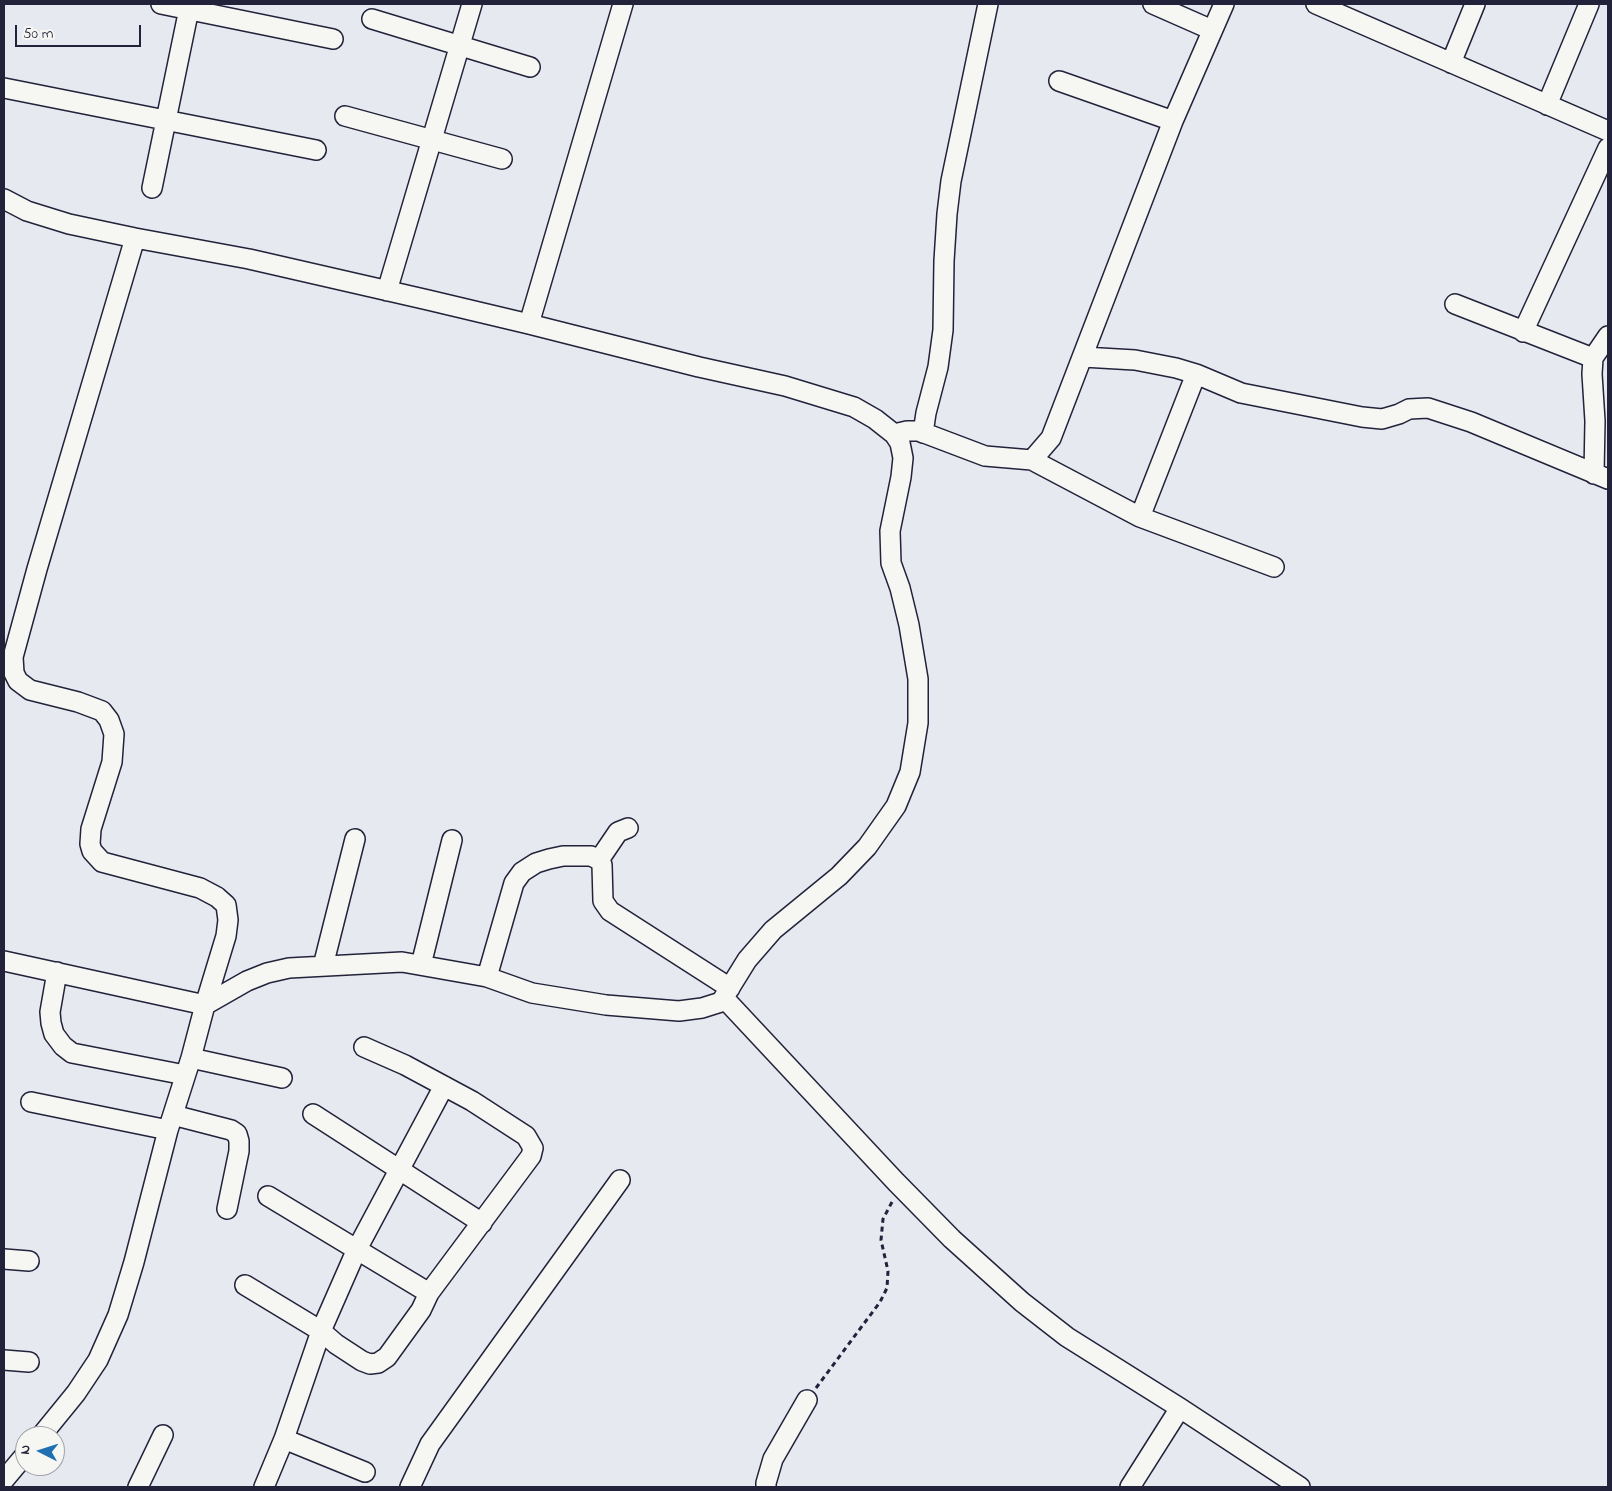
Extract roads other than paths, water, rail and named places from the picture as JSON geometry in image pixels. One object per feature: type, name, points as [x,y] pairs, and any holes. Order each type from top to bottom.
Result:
[{"type":"street","points":[[162,4],[190,7],[333,39]]},
{"type":"street","points":[[387,291],[472,4]]},
{"type":"street","points":[[529,324],[623,4]]},
{"type":"street","points":[[923,432],[938,367],[943,330],[947,214],[951,181],[988,4]]},
{"type":"street","points":[[1153,4],[1212,30]]},
{"type":"street","points":[[1032,460],[1051,438],[1173,122],[1224,4]]},
{"type":"street","points":[[1316,4],[1338,8],[1451,63],[1608,131]]},
{"type":"street","points":[[1451,63],[1475,4]]},
{"type":"street","points":[[1548,105],[1588,4]]},
{"type":"street","points":[[152,188],[190,7]]},
{"type":"street","points":[[372,19],[530,67]]},
{"type":"street","points":[[1059,81],[1173,122]]},
{"type":"street","points":[[4,88],[316,150]]},
{"type":"street","points":[[345,116],[502,159]]},
{"type":"street","points":[[1523,332],[1608,148]]},
{"type":"street","points":[[4,199],[27,211],[69,224],[249,259],[529,324],[699,367],[785,386],[854,407],[875,419],[894,434],[900,443],[903,458],[890,531],[891,563],[900,588],[909,625],[918,679],[918,723],[910,772],[896,806],[867,847],[840,876],[773,930],[747,960],[720,1002],[702,1008],[679,1011],[606,1005],[532,993],[487,977],[402,962],[289,968],[267,973],[246,981],[205,1005],[4,961]]},
{"type":"street","points":[[49,1426],[76,1393],[98,1360],[118,1316],[170,1122],[226,936],[228,920],[226,905],[217,897],[200,888],[102,862],[92,851],[90,830],[112,762],[114,734],[109,720],[102,711],[78,702],[30,690],[18,681],[9,666],[135,238]]},
{"type":"street","points":[[1455,304],[1593,358]]},
{"type":"street","points":[[1083,357],[1135,360],[1176,368],[1196,374],[1241,393],[1368,418],[1382,420],[1409,409],[1428,408],[1471,422],[1601,476],[1592,374],[1593,358],[1608,336]]},
{"type":"street","points":[[1140,516],[1196,374]]},
{"type":"street","points":[[894,434],[907,431],[923,432],[985,456],[1032,460],[1140,516],[1274,567]]},
{"type":"street","points":[[599,860],[618,832],[628,828]]},
{"type":"street","points":[[323,966],[355,839]]},
{"type":"street","points":[[421,965],[452,840]]},
{"type":"street","points":[[487,977],[514,883],[522,872],[536,863],[563,856],[591,856],[599,860],[602,865],[603,901],[610,911],[727,993],[901,1186],[952,1239],[1067,1338],[1180,1408],[1300,1487]]},
{"type":"street","points":[[57,972],[50,1023],[54,1034],[63,1046],[72,1053],[282,1078]]},
{"type":"street","points":[[246,1284],[321,1331],[336,1344],[362,1361],[370,1364],[378,1363],[387,1357],[422,1310],[429,1293],[531,1156],[533,1148],[526,1136],[472,1101],[364,1047]]},
{"type":"street","points":[[264,1487],[284,1439],[321,1331],[357,1250],[444,1086]]},
{"type":"street","points":[[31,1102],[231,1130],[237,1134],[240,1151],[226,1209]]},
{"type":"street","points":[[313,1114],[482,1223]]},
{"type":"street","points":[[410,1487],[430,1444],[620,1180]]},
{"type":"street","points":[[268,1196],[429,1293]]},
{"type":"street","points":[[4,1259],[29,1261]]},
{"type":"street","points":[[4,1360],[29,1362]]},
{"type":"street","points":[[766,1487],[773,1459],[807,1400]]},
{"type":"street","points":[[1130,1487],[1180,1408]]},
{"type":"street","points":[[138,1487],[163,1435]]},
{"type":"street","points":[[284,1439],[365,1472]]},
{"type":"street","points":[[12,1487],[4,1482],[15,1468]]}]
